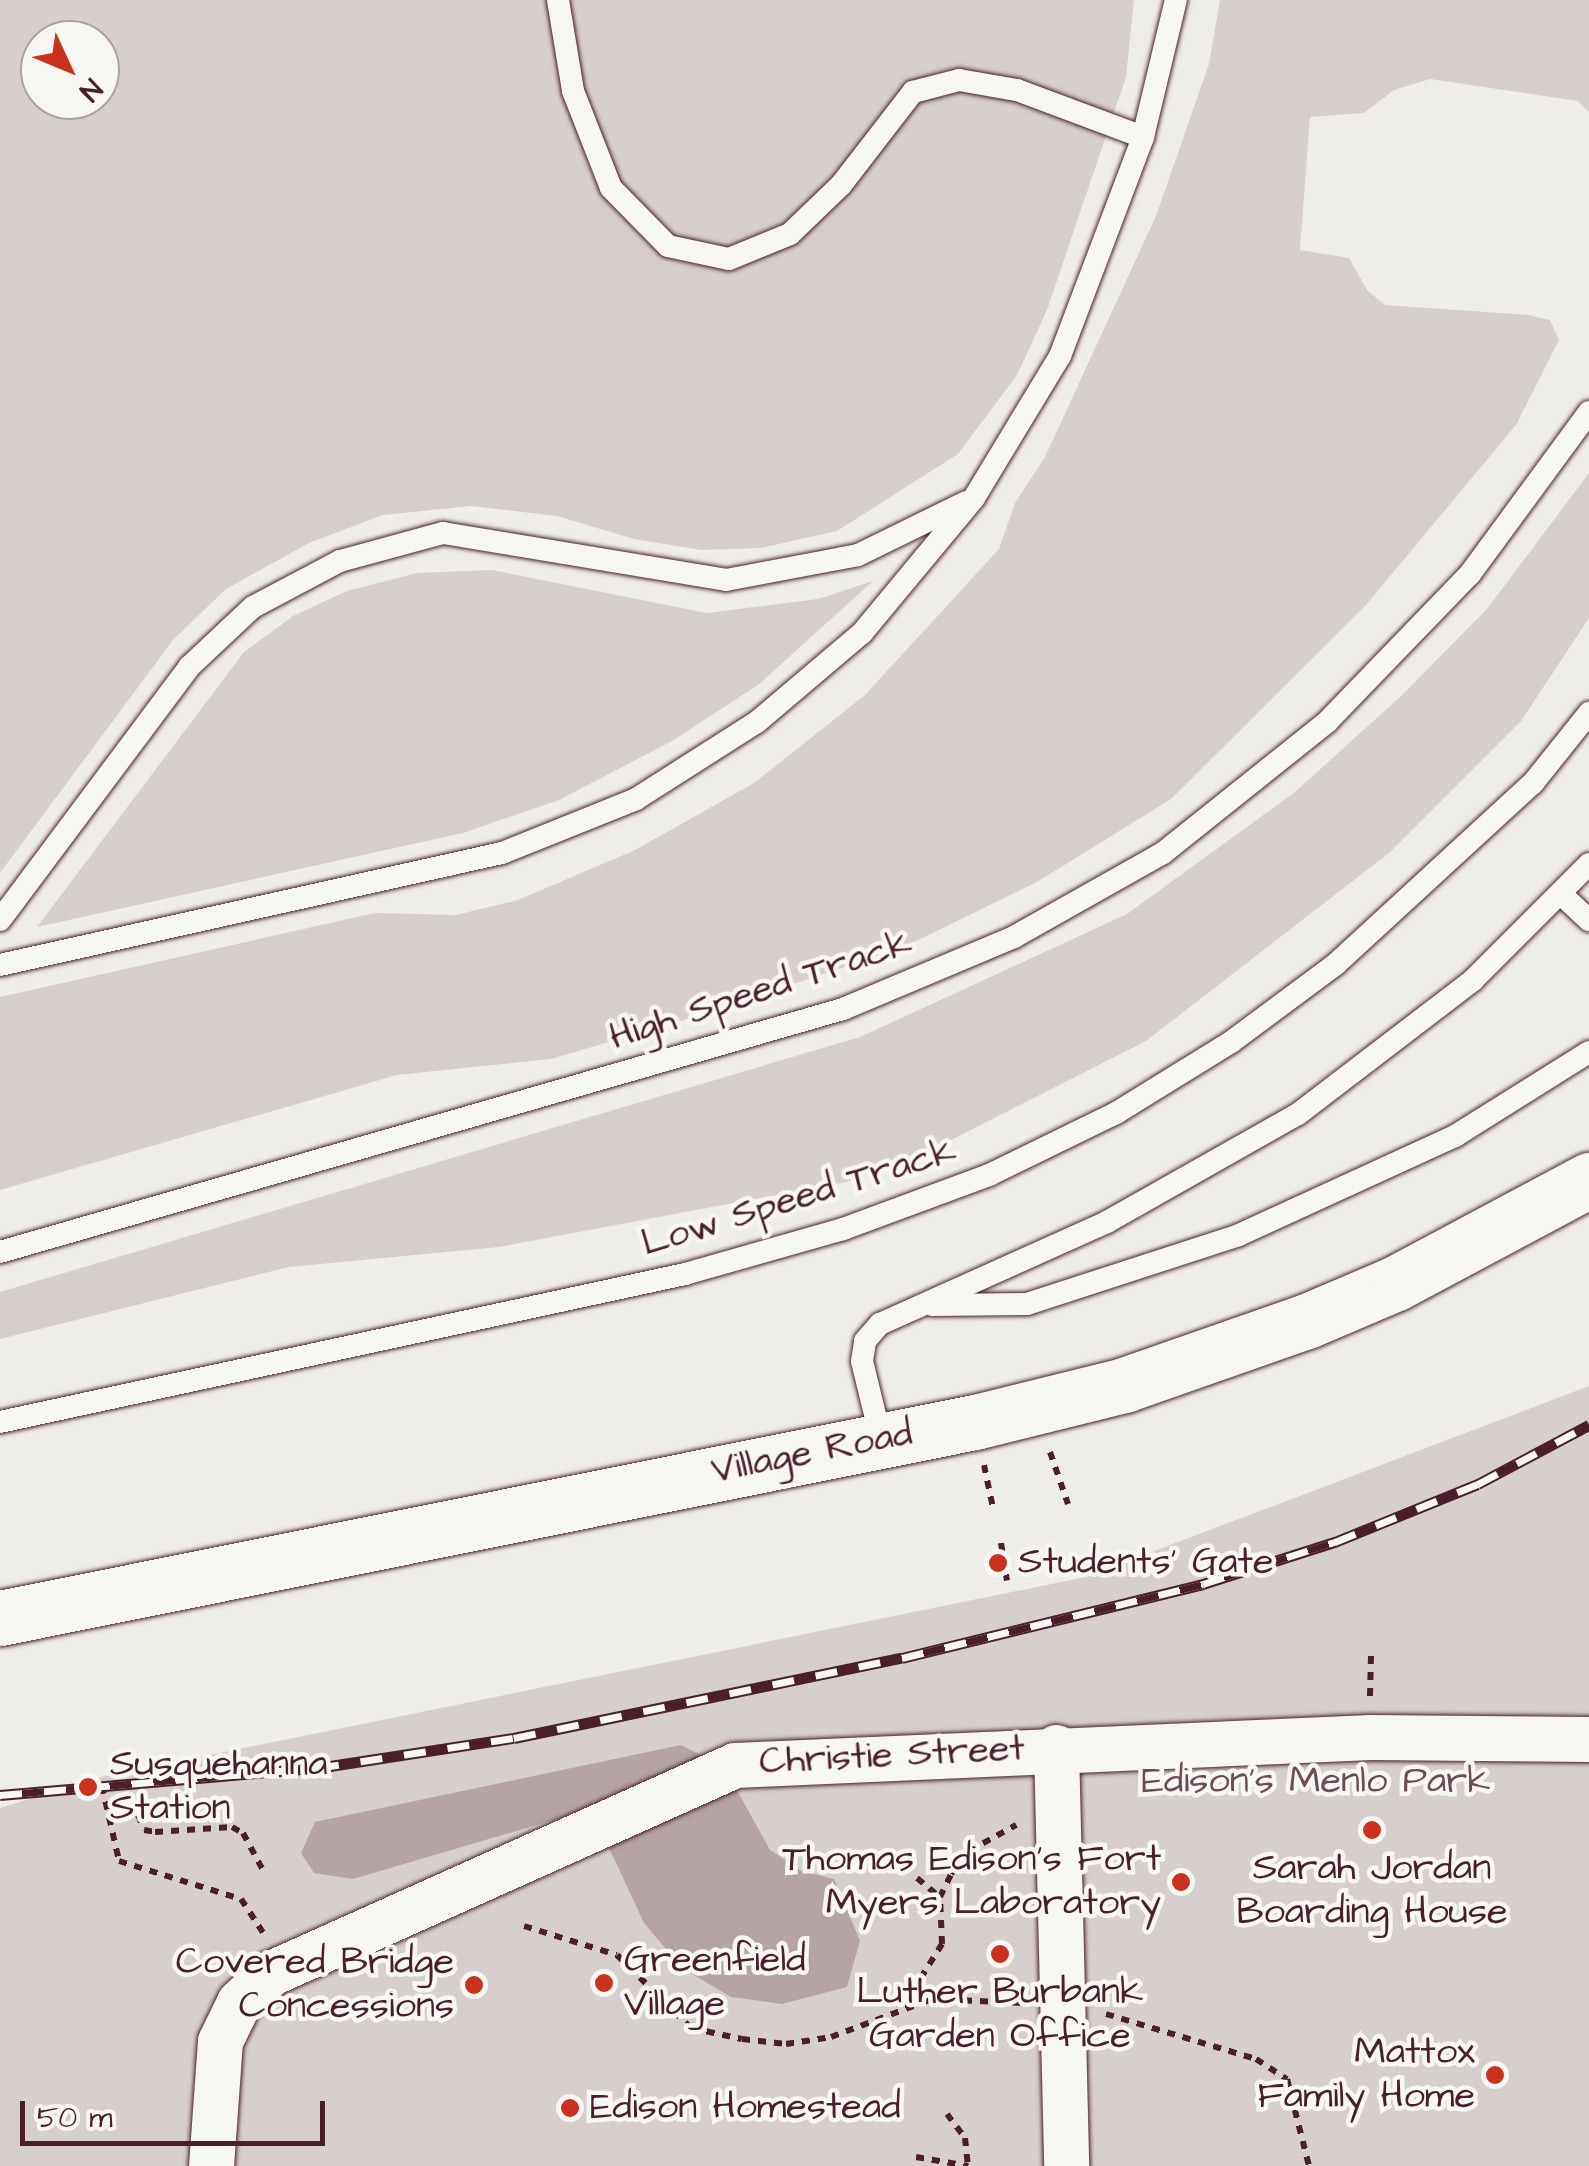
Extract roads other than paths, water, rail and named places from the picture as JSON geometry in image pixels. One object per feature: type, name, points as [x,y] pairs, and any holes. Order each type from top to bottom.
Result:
[{"type":"street","name":"Village Road","points":[[0,1618],[1036,1408],[1222,1352],[1396,1282],[1589,1180]]},
{"type":"street","name":"Christie Street","points":[[210,2166],[220,2042],[240,2002],[270,1972],[736,1765],[1056,1747],[1370,1737],[1589,1739]]},
{"type":"street","points":[[1056,1747],[1066,2166]]},
{"type":"lane","points":[[558,0],[573,92],[611,188],[668,246],[729,259],[790,234],[841,184],[913,92],[959,80],[1017,90],[1143,137]]},
{"type":"lane","points":[[0,965],[502,854],[636,799],[757,722],[862,634],[974,498],[1060,356],[1143,137],[1176,0]]},
{"type":"lane","name":"High Speed Track","points":[[0,1252],[843,1009],[1014,937],[1163,853],[1327,722],[1470,574],[1589,412]]},
{"type":"lane","points":[[0,920],[189,668],[253,607],[340,561],[444,532],[726,580],[858,555],[974,498]]},
{"type":"lane","name":"Low Speed Track","points":[[0,1422],[685,1274],[844,1229],[990,1175],[1116,1113],[1231,1042],[1336,964],[1504,811],[1589,713]]},
{"type":"lane","points":[[882,1438],[862,1360],[865,1342],[880,1324],[1108,1222],[1298,1114],[1473,980],[1589,864]]},
{"type":"lane","points":[[1562,895],[1589,920]]},
{"type":"lane","points":[[924,1305],[1027,1304],[1239,1235],[1455,1136],[1589,1052]]},
{"type":"railway","points":[[0,1795],[317,1768],[514,1738],[902,1658],[1203,1584],[1335,1542],[1478,1484],[1589,1425]]},
{"type":"place","name":"Students' Gate","points":[[998,1563]]},
{"type":"place","name":"Susquehanna Station","points":[[88,1787]]},
{"type":"place","name":"Sarah Jordan Boarding House","points":[[1372,1830]]},
{"type":"place","name":"Thomas Edison’s Fort Myers Laboratory","points":[[1181,1882]]},
{"type":"place","name":"Luther Burbank Garden Office","points":[[1000,1954]]},
{"type":"place","name":"Greenfield Village","points":[[604,1983]]},
{"type":"place","name":"Covered Bridge Concessions","points":[[474,1985]]},
{"type":"place","name":"Mattox Family Home","points":[[1495,2075]]},
{"type":"place","name":"Edison Homestead","points":[[570,2108]]},
{"type":"park label","name":"Edison's Menlo Park","points":[[1316,1782]]}]
